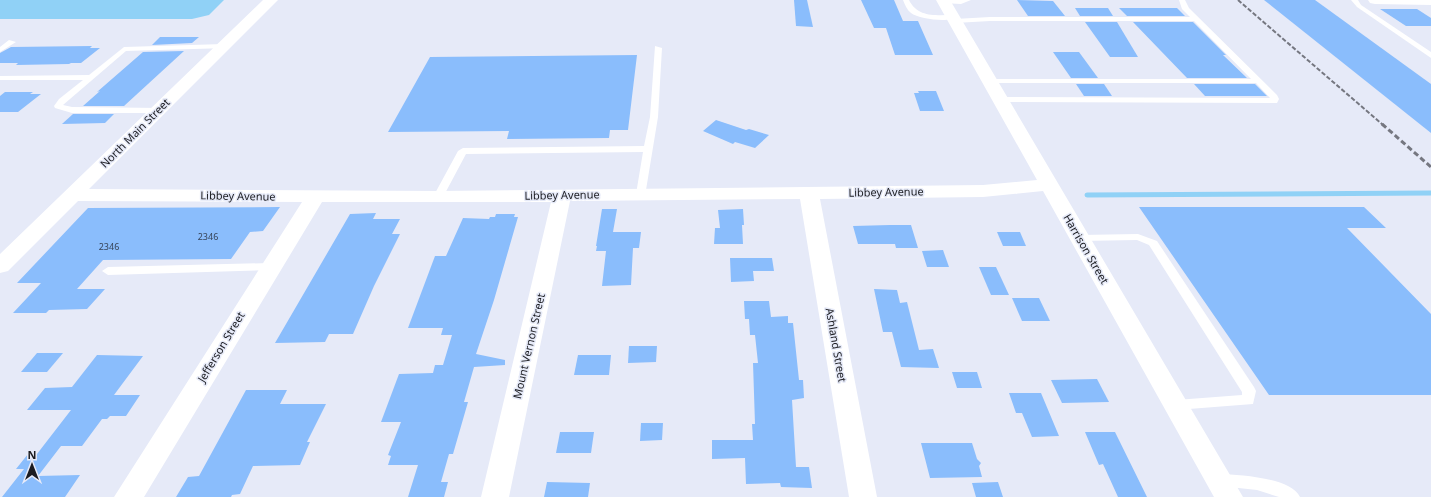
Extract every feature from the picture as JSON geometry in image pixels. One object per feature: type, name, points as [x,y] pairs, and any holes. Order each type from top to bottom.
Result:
[{"type":"street","name":"North Main Street","points":[[0,266],[271,0]]},
{"type":"street","points":[[1375,0],[1431,1]]},
{"type":"street","name":"Harrison Street","points":[[949,10],[1225,488]]},
{"type":"street","name":"Libbey Avenue","points":[[73,194],[438,197],[983,190],[1050,185]]},
{"type":"street","name":"Ashland Street","points":[[809,193],[863,497]]},
{"type":"street","name":"Mount Vernon Street","points":[[495,497],[562,195]]},
{"type":"street","name":"Jefferson Street","points":[[128,497],[270,268],[316,197]]},
{"type":"lane","points":[[906,0],[912,12],[921,16],[949,10],[961,2],[968,0]]},
{"type":"lane","points":[[1000,100],[1274,101],[1274,97],[1183,5],[1182,0]]},
{"type":"lane","points":[[1354,0],[1359,6],[1431,56]]},
{"type":"lane","points":[[949,10],[990,19],[1197,19]]},
{"type":"lane","points":[[0,50],[12,42]]},
{"type":"lane","points":[[159,110],[72,110],[60,108],[58,106],[62,101],[124,50],[131,48],[224,46]]},
{"type":"lane","points":[[641,194],[654,117],[658,48]]},
{"type":"lane","points":[[0,78],[91,77]]},
{"type":"lane","points":[[989,81],[1257,81]]},
{"type":"lane","points":[[438,197],[463,150],[648,149]]},
{"type":"lane","points":[[1080,238],[1138,237],[1153,243],[1249,391],[1248,400],[1176,405]]},
{"type":"lane","points":[[108,271],[270,268]]},
{"type":"lane","points":[[1225,488],[1262,483],[1285,492],[1292,497]]},
{"type":"water","points":[[0,0],[224,0],[209,15],[192,19],[0,19]]},
{"type":"building","points":[[794,0],[807,0],[813,27],[796,26]]},
{"type":"building","points":[[861,0],[894,0],[903,21],[918,21],[933,55],[895,55],[886,28],[874,28]]},
{"type":"building","points":[[1017,0],[1053,1],[1065,16],[1028,16]]},
{"type":"building","points":[[1264,0],[1315,0],[1431,84],[1431,133]]},
{"type":"building","points":[[1075,8],[1108,8],[1113,16],[1080,16]]},
{"type":"building","points":[[1119,8],[1177,8],[1185,16],[1127,16]]},
{"type":"building","points":[[1380,9],[1417,9],[1431,18],[1431,26],[1406,26]]},
{"type":"building","points":[[1085,22],[1117,22],[1138,57],[1110,57]]},
{"type":"building","points":[[1133,22],[1193,22],[1226,55],[1223,55],[1247,78],[1187,78]]},
{"type":"building","points":[[160,37],[199,37],[192,43],[152,45]]},
{"type":"building","points":[[92,46],[90,48],[100,48],[81,63],[16,65],[18,63],[0,63],[0,53],[11,47]]},
{"type":"building","points":[[184,51],[124,106],[83,106],[143,52]]},
{"type":"building","points":[[1053,52],[1079,52],[1098,78],[1071,78]]},
{"type":"building","points":[[637,55],[628,130],[610,130],[609,138],[507,139],[509,131],[388,132],[430,57]]},
{"type":"building","points":[[1076,84],[1104,84],[1112,96],[1084,96]]},
{"type":"building","points":[[1194,84],[1255,84],[1267,96],[1205,96]]},
{"type":"building","points":[[918,91],[936,91],[944,111],[920,111],[914,93],[919,93]]},
{"type":"building","points":[[5,92],[33,92],[30,94],[41,94],[18,112],[0,112],[0,96]]},
{"type":"building","points":[[73,114],[114,114],[105,123],[62,124]]},
{"type":"building","points":[[716,120],[746,130],[749,129],[769,135],[755,148],[735,142],[733,144],[703,131]]},
{"type":"building","points":[[280,207],[263,231],[250,232],[231,259],[103,260],[77,289],[105,289],[87,309],[49,310],[46,313],[13,313],[41,283],[17,283],[88,208]]},
{"type":"building","points":[[1139,207],[1364,207],[1386,228],[1347,228],[1431,314],[1431,395],[1269,395]]},
{"type":"building","points":[[602,209],[617,209],[613,232],[641,232],[639,248],[633,248],[631,285],[602,286],[606,251],[596,251],[596,246]]},
{"type":"building","points":[[743,209],[743,244],[714,244],[715,228],[720,228],[718,210]]},
{"type":"building","points":[[376,213],[373,219],[400,219],[392,234],[400,234],[374,286],[353,334],[329,334],[325,342],[275,343],[350,214]]},
{"type":"building","points":[[496,214],[515,214],[514,217],[518,217],[494,300],[476,354],[505,360],[505,365],[474,367],[464,402],[468,402],[453,454],[449,454],[441,482],[448,482],[444,497],[408,497],[418,465],[388,465],[391,456],[388,455],[401,422],[381,422],[399,374],[433,373],[435,365],[443,365],[452,335],[441,335],[443,328],[408,328],[435,256],[446,256],[463,218],[489,219],[490,217],[495,217]]},
{"type":"building","points":[[911,225],[918,248],[896,248],[895,244],[858,244],[853,226]]},
{"type":"building","points":[[997,232],[1020,232],[1026,246],[1003,246]]},
{"type":"building","points":[[943,250],[949,267],[927,267],[922,251]]},
{"type":"building","points":[[730,258],[772,258],[774,271],[753,271],[754,281],[731,282]]},
{"type":"building","points":[[979,267],[996,267],[1009,295],[991,295]]},
{"type":"building","points":[[874,289],[897,290],[900,303],[907,302],[919,350],[933,349],[939,368],[901,367],[892,332],[883,332]]},
{"type":"building","points":[[1012,298],[1039,298],[1050,321],[1022,321]]},
{"type":"building","points":[[744,301],[769,301],[771,317],[788,316],[788,323],[793,323],[799,380],[803,380],[804,398],[792,400],[796,467],[809,467],[812,488],[781,487],[780,483],[746,484],[745,458],[712,459],[712,440],[753,440],[752,424],[755,424],[753,363],[758,363],[755,335],[750,335],[749,319],[745,319]]},
{"type":"building","points":[[629,346],[657,346],[656,362],[628,363]]},
{"type":"building","points":[[37,353],[63,353],[47,372],[21,372]]},
{"type":"building","points":[[97,355],[143,356],[114,395],[140,395],[126,416],[110,416],[107,419],[102,419],[82,446],[61,446],[38,476],[80,475],[65,497],[2,497],[24,469],[16,469],[28,454],[37,454],[71,410],[27,410],[45,388],[72,387]]},
{"type":"building","points":[[578,355],[611,355],[609,375],[574,375]]},
{"type":"building","points":[[952,372],[977,372],[982,388],[957,388]]},
{"type":"building","points":[[1097,379],[1109,402],[1062,403],[1051,380]]},
{"type":"building","points":[[246,390],[287,390],[280,404],[326,404],[307,442],[310,442],[300,465],[253,466],[240,494],[232,495],[231,497],[176,497],[188,477],[199,476]]},
{"type":"building","points":[[1009,393],[1041,393],[1059,436],[1032,437],[1022,413],[1016,413]]},
{"type":"building","points":[[641,423],[663,423],[662,440],[640,441]]},
{"type":"building","points":[[560,432],[594,432],[591,453],[556,453]]},
{"type":"building","points":[[1085,432],[1115,432],[1147,497],[1118,497],[1103,464],[1099,465]]},
{"type":"building","points":[[921,443],[972,443],[977,459],[981,463],[979,466],[982,477],[930,478]]},
{"type":"building","points":[[547,482],[590,483],[588,497],[544,497]]},
{"type":"building","points":[[998,482],[1003,497],[976,497],[972,483]]},
{"type":"waterway","points":[[1087,195],[1431,193]]},
{"type":"railway","points":[[1238,0],[1383,125]]},
{"type":"railway","points":[[1382,124],[1431,167]]}]
